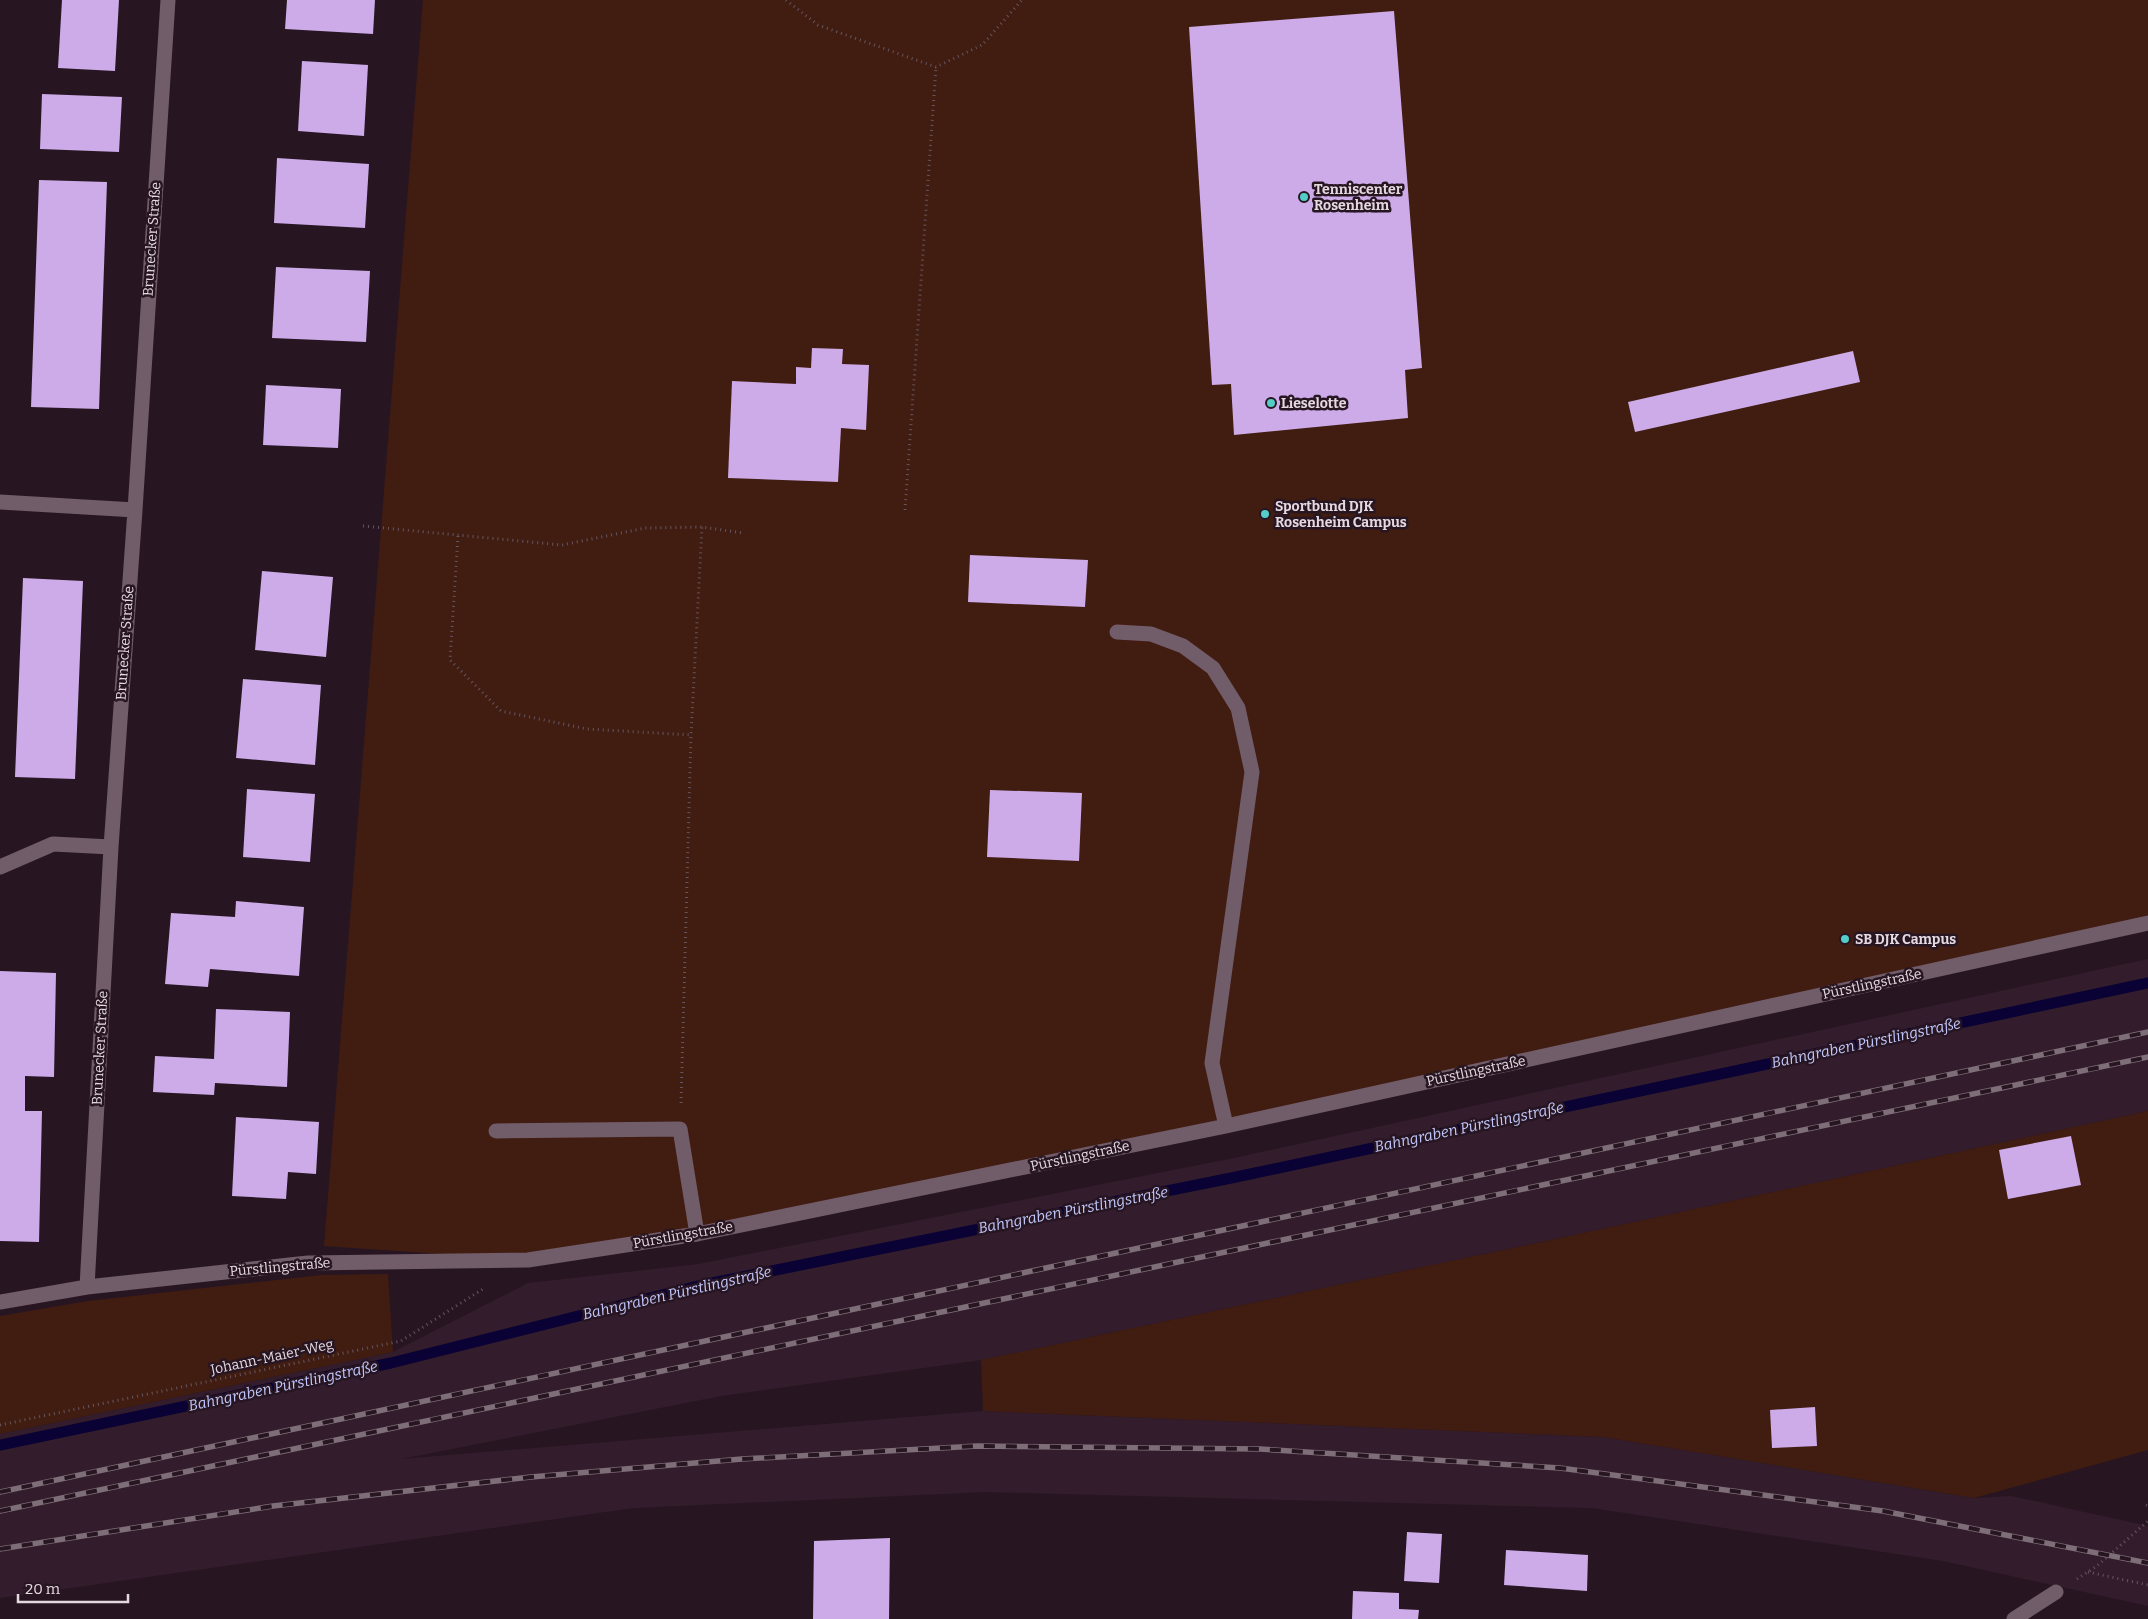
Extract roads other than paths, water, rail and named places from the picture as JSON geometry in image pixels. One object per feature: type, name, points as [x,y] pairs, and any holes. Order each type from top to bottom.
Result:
[{"type":"street","name":"Brunecker Straße","points":[[87,1287],[111,847],[168,0]]},
{"type":"street","points":[[0,502],[135,510]]},
{"type":"street","points":[[1117,632],[1151,634],[1183,646],[1213,668],[1238,708],[1252,772],[1212,1063],[1226,1126]]},
{"type":"street","points":[[0,867],[53,844],[111,847]]},
{"type":"street","name":"Pürstlingstraße","points":[[0,1302],[87,1287],[308,1263],[528,1260],[697,1234],[1226,1126],[2148,923]]},
{"type":"street","points":[[496,1131],[680,1129],[697,1234]]},
{"type":"street","points":[[2014,1619],[2056,1592]]},
{"type":"waterway","name":"Bahngraben Pürstlingstraße","points":[[0,1445],[391,1363],[702,1285],[1236,1177],[2148,983]]},
{"type":"railway","points":[[0,1492],[2148,1032]]},
{"type":"railway","points":[[0,1511],[2148,1057]]},
{"type":"railway","points":[[0,1549],[273,1506],[531,1477],[742,1459],[977,1446],[1260,1449],[1560,1468],[1883,1511],[2148,1563]]},
{"type":"place","name":"Tenniscenter Rosenheim","points":[[1304,197]]},
{"type":"place","name":"Lieselotte","points":[[1271,403]]},
{"type":"place","name":"Sportbund DJK Rosenheim Campus","points":[[1265,514]]},
{"type":"place","name":"SB DJK Campus","points":[[1845,939]]}]
